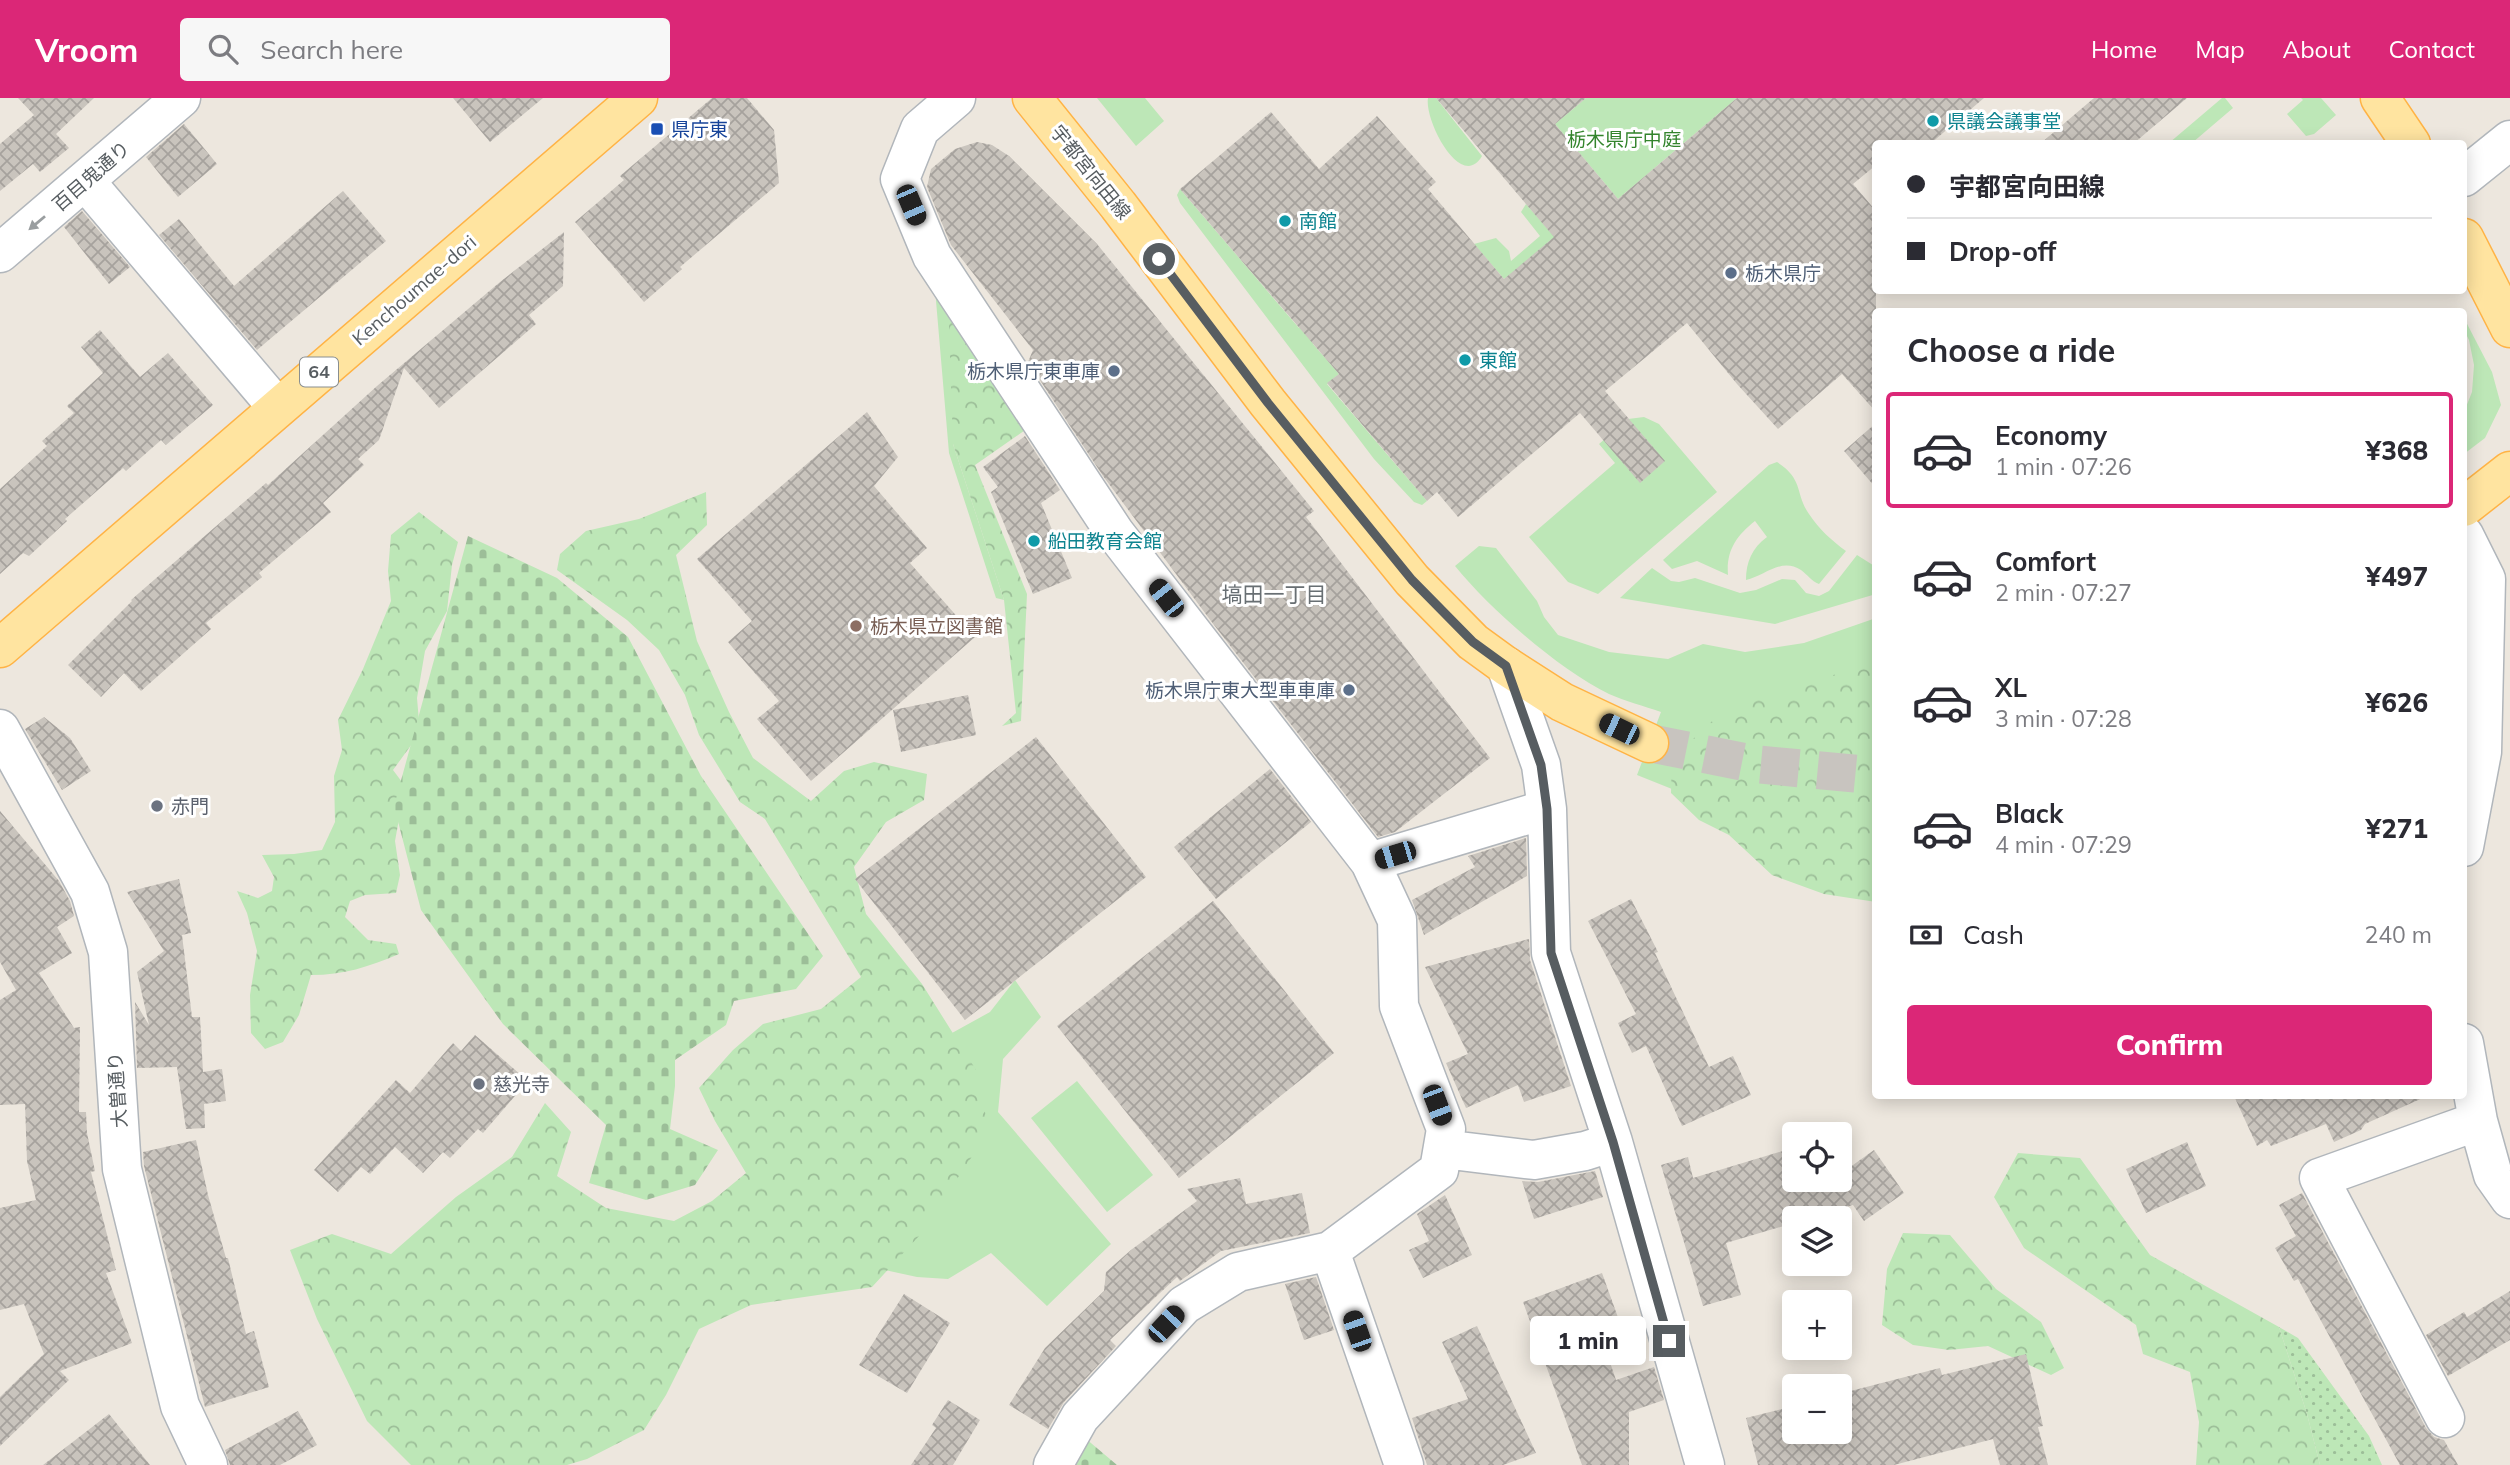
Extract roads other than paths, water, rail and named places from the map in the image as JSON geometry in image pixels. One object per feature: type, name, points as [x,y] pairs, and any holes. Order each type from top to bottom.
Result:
[{"type":"main road","name":"Kenchoumae-dori","points":[[0,648],[638,98]]},
{"type":"main road","name":"宇都宮向田線","points":[[1031,98],[1118,205],[1268,403],[1412,580],[1473,642],[1506,666],[1562,702],[1649,743]]},
{"type":"main road","points":[[2380,98],[2408,140]]},
{"type":"main road","points":[[2467,244],[2510,328]]},
{"type":"main road","points":[[2467,505],[2510,471]]},
{"type":"street","name":"百目鬼通り","points":[[0,254],[181,98]]},
{"type":"street","points":[[956,98],[920,129],[900,179],[932,256],[1115,533],[1370,862],[1397,920],[1399,1006],[1447,1129],[1439,1170],[1330,1251],[1238,1272],[1184,1305],[1080,1417],[1053,1465]]},
{"type":"street","points":[[2467,175],[2510,140]]},
{"type":"street","points":[[86,182],[278,407]]},
{"type":"street","points":[[2467,541],[2486,579],[2482,752],[2467,831]]},
{"type":"street","points":[[1506,666],[1541,765],[1547,809],[1551,953],[1613,1142],[1704,1465]]},
{"type":"street","name":"大曽通り","points":[[0,729],[90,892],[108,952],[122,1169],[180,1406],[208,1465]]},
{"type":"street","points":[[1370,862],[1547,809]]},
{"type":"street","points":[[2467,1059],[2478,1121],[2493,1175],[2510,1199]]},
{"type":"street","points":[[2445,1418],[2319,1178],[2478,1121]]},
{"type":"street","points":[[1443,1149],[1534,1160],[1585,1151],[1613,1142]]},
{"type":"street","points":[[1330,1251],[1393,1455]]},
{"type":"tunnel","points":[[1649,743],[1754,764],[1859,774],[1872,772]]},
{"type":"place","name":"県議会議事堂","points":[[1933,121]]},
{"type":"place","name":"県庁東","points":[[657,129]]},
{"type":"place","name":"南館","points":[[1285,221]]},
{"type":"place","name":"栃木県庁","points":[[1731,273]]},
{"type":"place","name":"東館","points":[[1465,360]]},
{"type":"place","name":"栃木県庁東車庫","points":[[1114,371]]},
{"type":"place","name":"船田教育会館","points":[[1034,541]]},
{"type":"place","name":"栃木県立図書館","points":[[856,626]]},
{"type":"place","name":"栃木県庁東大型車車庫","points":[[1349,690]]},
{"type":"place","name":"赤門","points":[[157,806]]},
{"type":"place","name":"慈光寺","points":[[479,1084]]},
{"type":"district","name":"塙田一丁目","points":[[1274,595]]},
{"type":"park label","name":"栃木県庁中庭","points":[[1624,139]]}]
